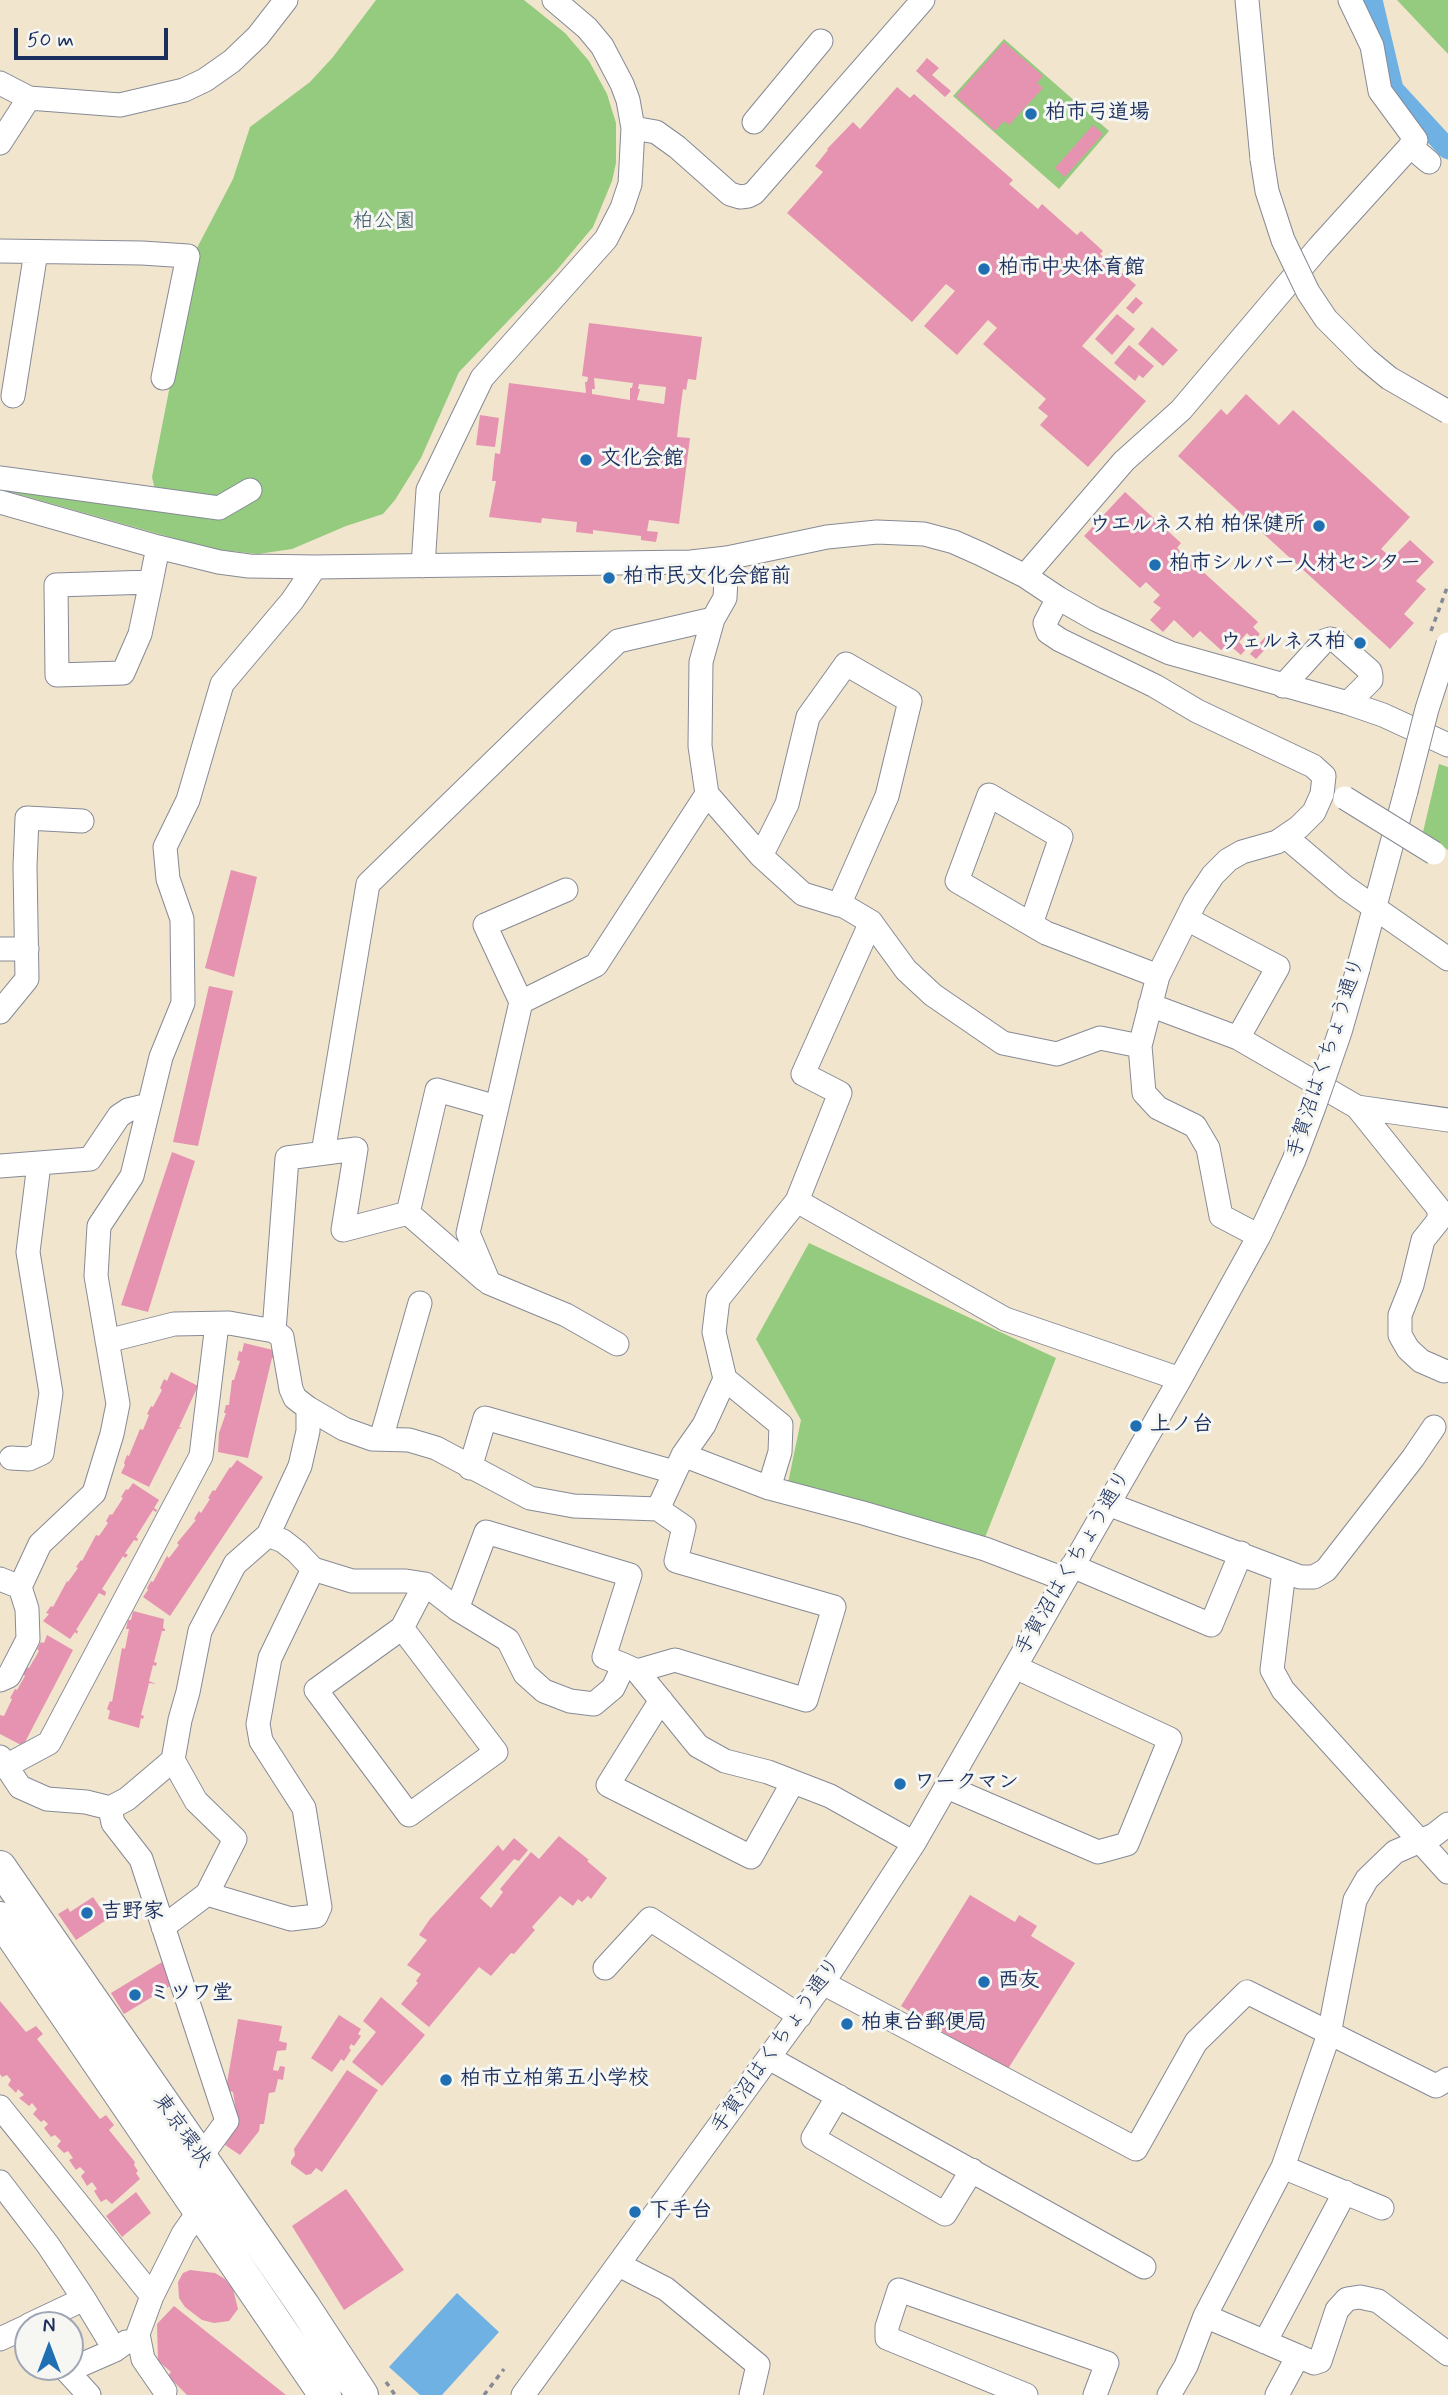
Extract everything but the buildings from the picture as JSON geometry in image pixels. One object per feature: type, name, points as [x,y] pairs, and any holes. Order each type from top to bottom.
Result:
[{"type":"highway","name":"東京環状","points":[[0,1867],[200,2158],[372,2386]]},
{"type":"highway","name":"東京環状","points":[[0,1918],[325,2395]]},
{"type":"street","points":[[0,83],[29,98],[120,105],[184,90],[205,80],[232,61],[258,36],[286,0]]},
{"type":"street","points":[[423,566],[428,490],[482,378],[606,239],[615,225],[630,184],[633,128],[628,100],[602,46],[587,28],[554,0]]},
{"type":"street","points":[[633,128],[656,132],[730,194],[748,196],[763,183],[923,0]]},
{"type":"street","points":[[1247,0],[1267,191],[1283,240],[1308,292],[1326,319],[1366,359],[1389,377],[1448,412]]},
{"type":"street","points":[[1025,576],[1124,461],[1181,410],[1319,247],[1416,140],[1380,91],[1372,46],[1350,0]]},
{"type":"street","points":[[754,122],[821,41]]},
{"type":"street","points":[[0,143],[29,98]]},
{"type":"street","points":[[1410,146],[1429,162]]},
{"type":"street","points":[[0,251],[188,256],[163,377]]},
{"type":"street","points":[[13,396],[36,252]]},
{"type":"street","points":[[0,478],[219,508],[250,490]]},
{"type":"street","points":[[0,502],[158,547],[233,564],[315,567],[637,563],[727,558],[827,537],[877,532],[924,534],[954,542],[1025,576],[1095,619],[1170,653],[1348,703],[1383,715],[1448,745]]},
{"type":"street","points":[[151,582],[56,585],[57,675],[123,673],[140,635],[151,582],[158,547]]},
{"type":"street","points":[[727,558],[725,598],[713,619],[701,662],[700,746],[708,794],[761,856],[803,894],[839,905],[871,922],[906,970],[933,995],[1003,1043],[1057,1054],[1100,1038],[1140,1046]]},
{"type":"street","points":[[0,1680],[9,1676],[28,1639],[27,1609],[10,1583],[40,1544],[94,1493],[118,1404],[96,1276],[99,1226],[132,1176],[161,1057],[183,1003],[182,919],[168,879],[165,847],[188,800],[222,684],[292,601],[315,567]]},
{"type":"street","points":[[1058,598],[1045,623],[1048,632],[1155,686],[1197,712],[1313,766],[1345,798],[1441,857]]},
{"type":"street","points":[[323,1153],[368,884],[618,641],[713,619]]},
{"type":"street","points":[[1283,686],[1324,641],[1335,640],[1370,671],[1371,680],[1348,703]]},
{"type":"street","name":"手賀沼はくちょう通り","points":[[523,2395],[800,2016],[914,1843],[1259,1236],[1294,1160],[1340,1032],[1427,709],[1448,644]]},
{"type":"street","points":[[761,856],[787,804],[808,717],[846,664],[910,701],[887,796],[839,905]]},
{"type":"street","points":[[1259,1236],[1221,1216],[1208,1148],[1195,1126],[1158,1108],[1144,1093],[1140,1046],[1158,976],[1213,875],[1228,860],[1242,852],[1286,837],[1314,812],[1322,794],[1324,776]]},
{"type":"street","points":[[521,1002],[596,965],[708,794]]},
{"type":"street","points":[[1031,924],[1061,837],[989,795],[957,881],[1046,933],[1158,976]]},
{"type":"street","points":[[0,1012],[27,979],[27,818],[82,821]]},
{"type":"street","points":[[1286,837],[1345,887],[1448,959]]},
{"type":"street","points":[[489,1283],[468,1233],[521,1002],[485,925],[566,890]]},
{"type":"street","points":[[1187,919],[1278,967],[1238,1038]]},
{"type":"street","points":[[769,1488],[780,1452],[781,1425],[725,1379],[714,1332],[718,1299],[797,1201],[840,1093],[803,1074],[871,922]]},
{"type":"street","points":[[0,949],[27,949]]},
{"type":"street","points":[[1150,1005],[1238,1038],[1357,1107],[1439,1209],[1439,1220],[1423,1240],[1412,1284],[1400,1315],[1400,1335],[1408,1349],[1421,1361],[1444,1371]]},
{"type":"street","points":[[408,1213],[437,1090],[497,1107]]},
{"type":"street","points":[[0,1166],[90,1159],[119,1116],[128,1110],[149,1105]]},
{"type":"street","points":[[1357,1107],[1448,1120]]},
{"type":"street","points":[[274,1331],[287,1158],[356,1149],[343,1230],[408,1213]]},
{"type":"street","points":[[4,1457],[29,1459],[42,1453],[51,1393],[28,1252],[39,1164]]},
{"type":"street","points":[[797,1201],[1005,1319],[1180,1379]]},
{"type":"street","points":[[408,1213],[489,1283],[566,1315],[617,1344]]},
{"type":"street","points":[[381,1439],[420,1303]]},
{"type":"street","points":[[107,1341],[174,1324],[229,1323],[274,1331],[282,1337],[295,1398],[344,1429],[372,1439],[408,1440],[436,1448],[530,1498],[574,1506],[658,1509],[684,1527],[676,1561],[834,1607],[806,1700],[675,1660],[631,1668],[614,1688],[594,1704],[570,1701],[544,1691],[525,1674],[508,1640],[457,1609],[425,1584],[406,1581],[352,1581],[313,1569],[297,1552],[268,1535]]},
{"type":"street","points":[[217,1324],[201,1456],[49,1742],[3,1762],[20,1787],[47,1799],[86,1802],[110,1808],[127,1799],[173,1760],[200,1631],[235,1564],[268,1535],[300,1465],[307,1432],[307,1408]]},
{"type":"street","points":[[658,1509],[679,1463],[704,1425],[725,1379]]},
{"type":"street","points":[[470,1468],[485,1419],[679,1463],[863,1513],[1068,1573],[1212,1625],[1241,1553]]},
{"type":"street","points":[[1108,1504],[1300,1577],[1314,1577],[1326,1570],[1434,1427]]},
{"type":"street","points":[[457,1609],[486,1532],[630,1575],[604,1657],[631,1668],[698,1746],[725,1761],[768,1772],[830,1796],[914,1843]]},
{"type":"street","points":[[207,1895],[291,1919],[316,1916],[320,1908],[304,1808],[261,1741],[258,1724],[270,1658],[313,1569]]},
{"type":"street","points":[[1284,1571],[1272,1670],[1283,1690],[1448,1872]]},
{"type":"street","points":[[402,1628],[496,1752],[409,1815],[316,1690],[402,1628],[425,1584]]},
{"type":"street","points":[[947,1787],[1098,1852],[1127,1844],[1170,1740],[1014,1667]]},
{"type":"street","points":[[661,1700],[608,1785],[751,1857],[793,1782]]},
{"type":"street","points":[[163,1927],[207,1895],[235,1839],[196,1801],[173,1760]]},
{"type":"street","points":[[110,1808],[113,1823],[141,1859],[227,2121],[200,2158]]},
{"type":"street","points":[[1170,2395],[1186,2366],[1205,2316],[1283,2167],[1329,2034],[1355,1900],[1367,1879],[1395,1852],[1434,1835],[1448,1824]]},
{"type":"street","points":[[605,1968],[650,1919],[800,2016]]},
{"type":"street","points":[[823,1983],[1136,2149],[1196,2042],[1247,1992],[1436,2086],[1448,2079]]},
{"type":"street","points":[[769,2058],[1144,2267]]},
{"type":"street","points":[[838,2096],[813,2138],[945,2214],[972,2171]]},
{"type":"street","points":[[0,2106],[152,2296]]},
{"type":"street","points":[[1283,2167],[1382,2208]]},
{"type":"street","points":[[0,2182],[48,2245],[114,2350]]},
{"type":"street","points":[[1265,2342],[1345,2192]]},
{"type":"street","points":[[165,2391],[143,2359],[138,2334],[152,2296],[183,2234],[201,2210]]},
{"type":"street","points":[[619,2265],[666,2289],[758,2365],[751,2395]]},
{"type":"street","points":[[1026,2395],[887,2339],[887,2327],[899,2290],[1107,2363],[1096,2395]]},
{"type":"street","points":[[1205,2316],[1314,2363],[1320,2361],[1337,2310],[1346,2299],[1360,2297],[1378,2301],[1448,2354]]},
{"type":"street","points":[[59,2311],[84,2299]]},
{"type":"street","points":[[82,2392],[67,2371],[114,2350],[138,2334]]},
{"type":"street","points":[[1277,2395],[1298,2356]]},
{"type":"path","points":[[484,2395],[504,2370]]},
{"type":"path","points":[[372,2386],[395,2395]]},
{"type":"green space","name":"柏公園","points":[[376,0],[524,0],[565,33],[589,61],[607,94],[616,123],[616,163],[612,181],[593,227],[556,271],[459,372],[421,458],[395,500],[383,514],[292,549],[258,554],[212,549],[0,489],[159,507],[152,477],[197,248],[233,179],[250,127],[310,82],[333,57]]},
{"type":"green space","points":[[1397,0],[1448,0],[1448,54]]},
{"type":"green space","name":"柏市弓道場","points":[[1004,39],[1109,131],[1059,189],[953,96]]},
{"type":"green space","points":[[1439,764],[1448,767],[1448,850],[1423,832]]},
{"type":"green space","points":[[809,1243],[1056,1358],[982,1545],[788,1483],[801,1420],[756,1339]]},
{"type":"water","points":[[457,2293],[499,2332],[442,2395],[420,2395],[389,2367]]},
{"type":"waterway","points":[[1372,0],[1393,89],[1448,149]]},
{"type":"place","name":"柏市弓道場","points":[[1031,114]]},
{"type":"place","name":"柏市中央体育館","points":[[984,269]]},
{"type":"place","name":"文化会館","points":[[586,460]]},
{"type":"place","name":"ウエルネス柏 柏保健所","points":[[1319,526]]},
{"type":"place","name":"柏市シルバー人材センター","points":[[1155,565]]},
{"type":"place","name":"柏市民文化会館前","points":[[609,578]]},
{"type":"place","name":"ウェルネス柏","points":[[1360,643]]},
{"type":"place","name":"上ノ台","points":[[1136,1426]]},
{"type":"place","name":"ワークマン","points":[[900,1784]]},
{"type":"place","name":"吉野家","points":[[87,1913]]},
{"type":"place","name":"西友","points":[[984,1982]]},
{"type":"place","name":"ミツワ堂","points":[[135,1995]]},
{"type":"place","name":"柏東台郵便局","points":[[847,2024]]},
{"type":"place","name":"柏市立柏第五小学校","points":[[446,2080]]},
{"type":"place","name":"下手台","points":[[635,2212]]}]
